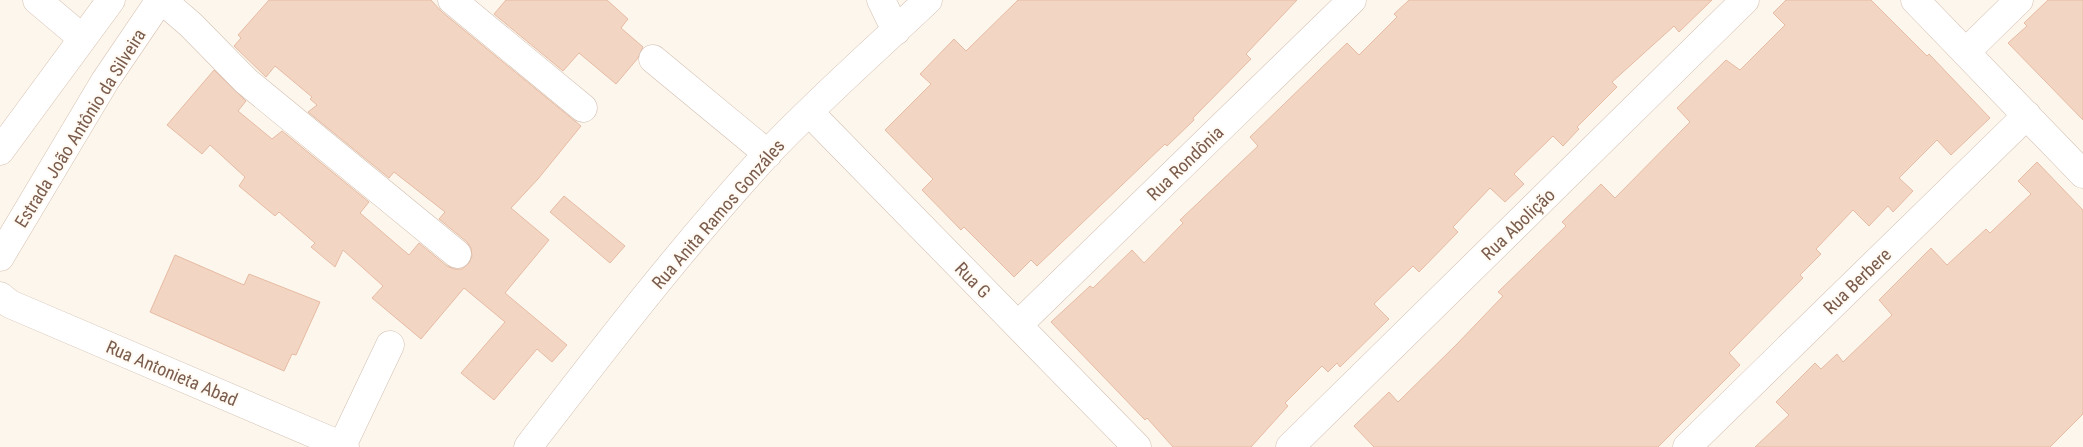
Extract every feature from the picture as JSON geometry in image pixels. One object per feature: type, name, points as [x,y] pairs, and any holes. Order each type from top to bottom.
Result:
[{"type":"street","points":[[37,0],[82,38]]},
{"type":"street","points":[[0,151],[111,0]]},
{"type":"street","points":[[162,0],[191,25],[246,81],[457,254]]},
{"type":"street","name":"Estrada João Antônio da Silveira","points":[[0,257],[105,82],[162,0]]},
{"type":"street","points":[[452,0],[583,108]]},
{"type":"street","points":[[881,0],[896,31]]},
{"type":"street","name":"Rua Anita Ramos Gonzáles","points":[[528,447],[632,313],[768,154],[809,112],[928,0]]},
{"type":"street","name":"Rua Rondônia","points":[[1018,325],[1352,0]]},
{"type":"street","name":"Rua Abolição","points":[[1290,447],[1745,0]]},
{"type":"street","points":[[1915,0],[2083,174]]},
{"type":"street","points":[[1966,52],[2019,0]]},
{"type":"street","points":[[653,59],[768,154]]},
{"type":"street","name":"Rua G","points":[[809,112],[1137,447]]},
{"type":"street","name":"Rua Berbere","points":[[1687,447],[2027,115]]},
{"type":"street","name":"Rua Antonieta Abad","points":[[0,296],[10,304],[344,446]]},
{"type":"street","points":[[344,446],[390,345]]},
{"type":"building","points":[[269,0],[431,0],[442,12],[581,126],[538,179],[511,208],[549,240],[505,293],[567,345],[552,362],[537,349],[494,400],[461,373],[505,322],[464,288],[421,339],[372,298],[383,286],[343,250],[335,267],[311,247],[315,243],[279,212],[275,216],[239,186],[245,177],[210,145],[202,154],[167,125],[214,70],[246,101],[238,111],[272,139],[282,131],[369,202],[360,213],[409,255],[419,243],[447,266],[454,269],[462,269],[469,263],[472,256],[471,248],[467,242],[439,219],[445,212],[394,172],[389,178],[308,112],[317,105],[310,99],[312,97],[275,66],[266,77],[234,46],[241,38],[238,35]]},
{"type":"building","points":[[506,0],[607,0],[628,19],[621,28],[643,47],[638,58],[616,84],[579,53],[563,71],[494,14]]},
{"type":"building","points":[[1018,0],[1297,0],[1246,54],[1251,59],[1193,118],[1194,120],[1167,146],[1165,144],[1037,266],[1031,260],[1014,277],[964,227],[961,230],[922,190],[933,179],[885,130],[931,84],[920,74],[954,39],[966,51]]},
{"type":"building","points":[[1409,0],[1712,0],[1679,32],[1674,26],[1612,82],[1617,87],[1577,127],[1579,129],[1563,146],[1553,136],[1514,174],[1524,184],[1505,202],[1490,188],[1453,227],[1458,232],[1419,272],[1413,266],[1374,304],[1389,319],[1340,367],[1337,363],[1328,372],[1322,366],[1285,403],[1288,406],[1251,447],[1173,447],[1147,418],[1145,420],[1051,322],[1090,286],[1093,288],[1132,250],[1144,263],[1183,223],[1180,220],[1258,146],[1250,137],[1347,43],[1359,55],[1397,17],[1394,14]]},
{"type":"building","points":[[1786,0],[1871,0],[1927,56],[1929,54],[1990,118],[1951,155],[1937,140],[1899,178],[1913,191],[1893,212],[1888,206],[1869,226],[1853,210],[1816,249],[1821,254],[1800,275],[1803,278],[1729,353],[1740,365],[1658,447],[1374,447],[1354,426],[1389,392],[1398,402],[1503,296],[1498,292],[1566,226],[1562,222],[1601,184],[1615,198],[1690,122],[1677,108],[1726,60],[1740,70],[1785,25],[1773,13]]},
{"type":"building","points":[[2048,0],[2083,0],[2083,120],[2008,43],[2027,26],[2024,23]]},
{"type":"building","points":[[2037,162],[2083,210],[2083,414],[2050,447],[1755,447],[1789,415],[1776,402],[1815,363],[1821,369],[1837,354],[1843,362],[1892,315],[1879,300],[1931,248],[1947,265],[1986,229],[1990,233],[2031,194],[2018,181]]},
{"type":"building","points":[[564,196],[625,246],[610,263],[550,212]]},
{"type":"building","points":[[175,255],[244,285],[249,274],[320,302],[296,355],[292,354],[284,371],[150,312]]}]
